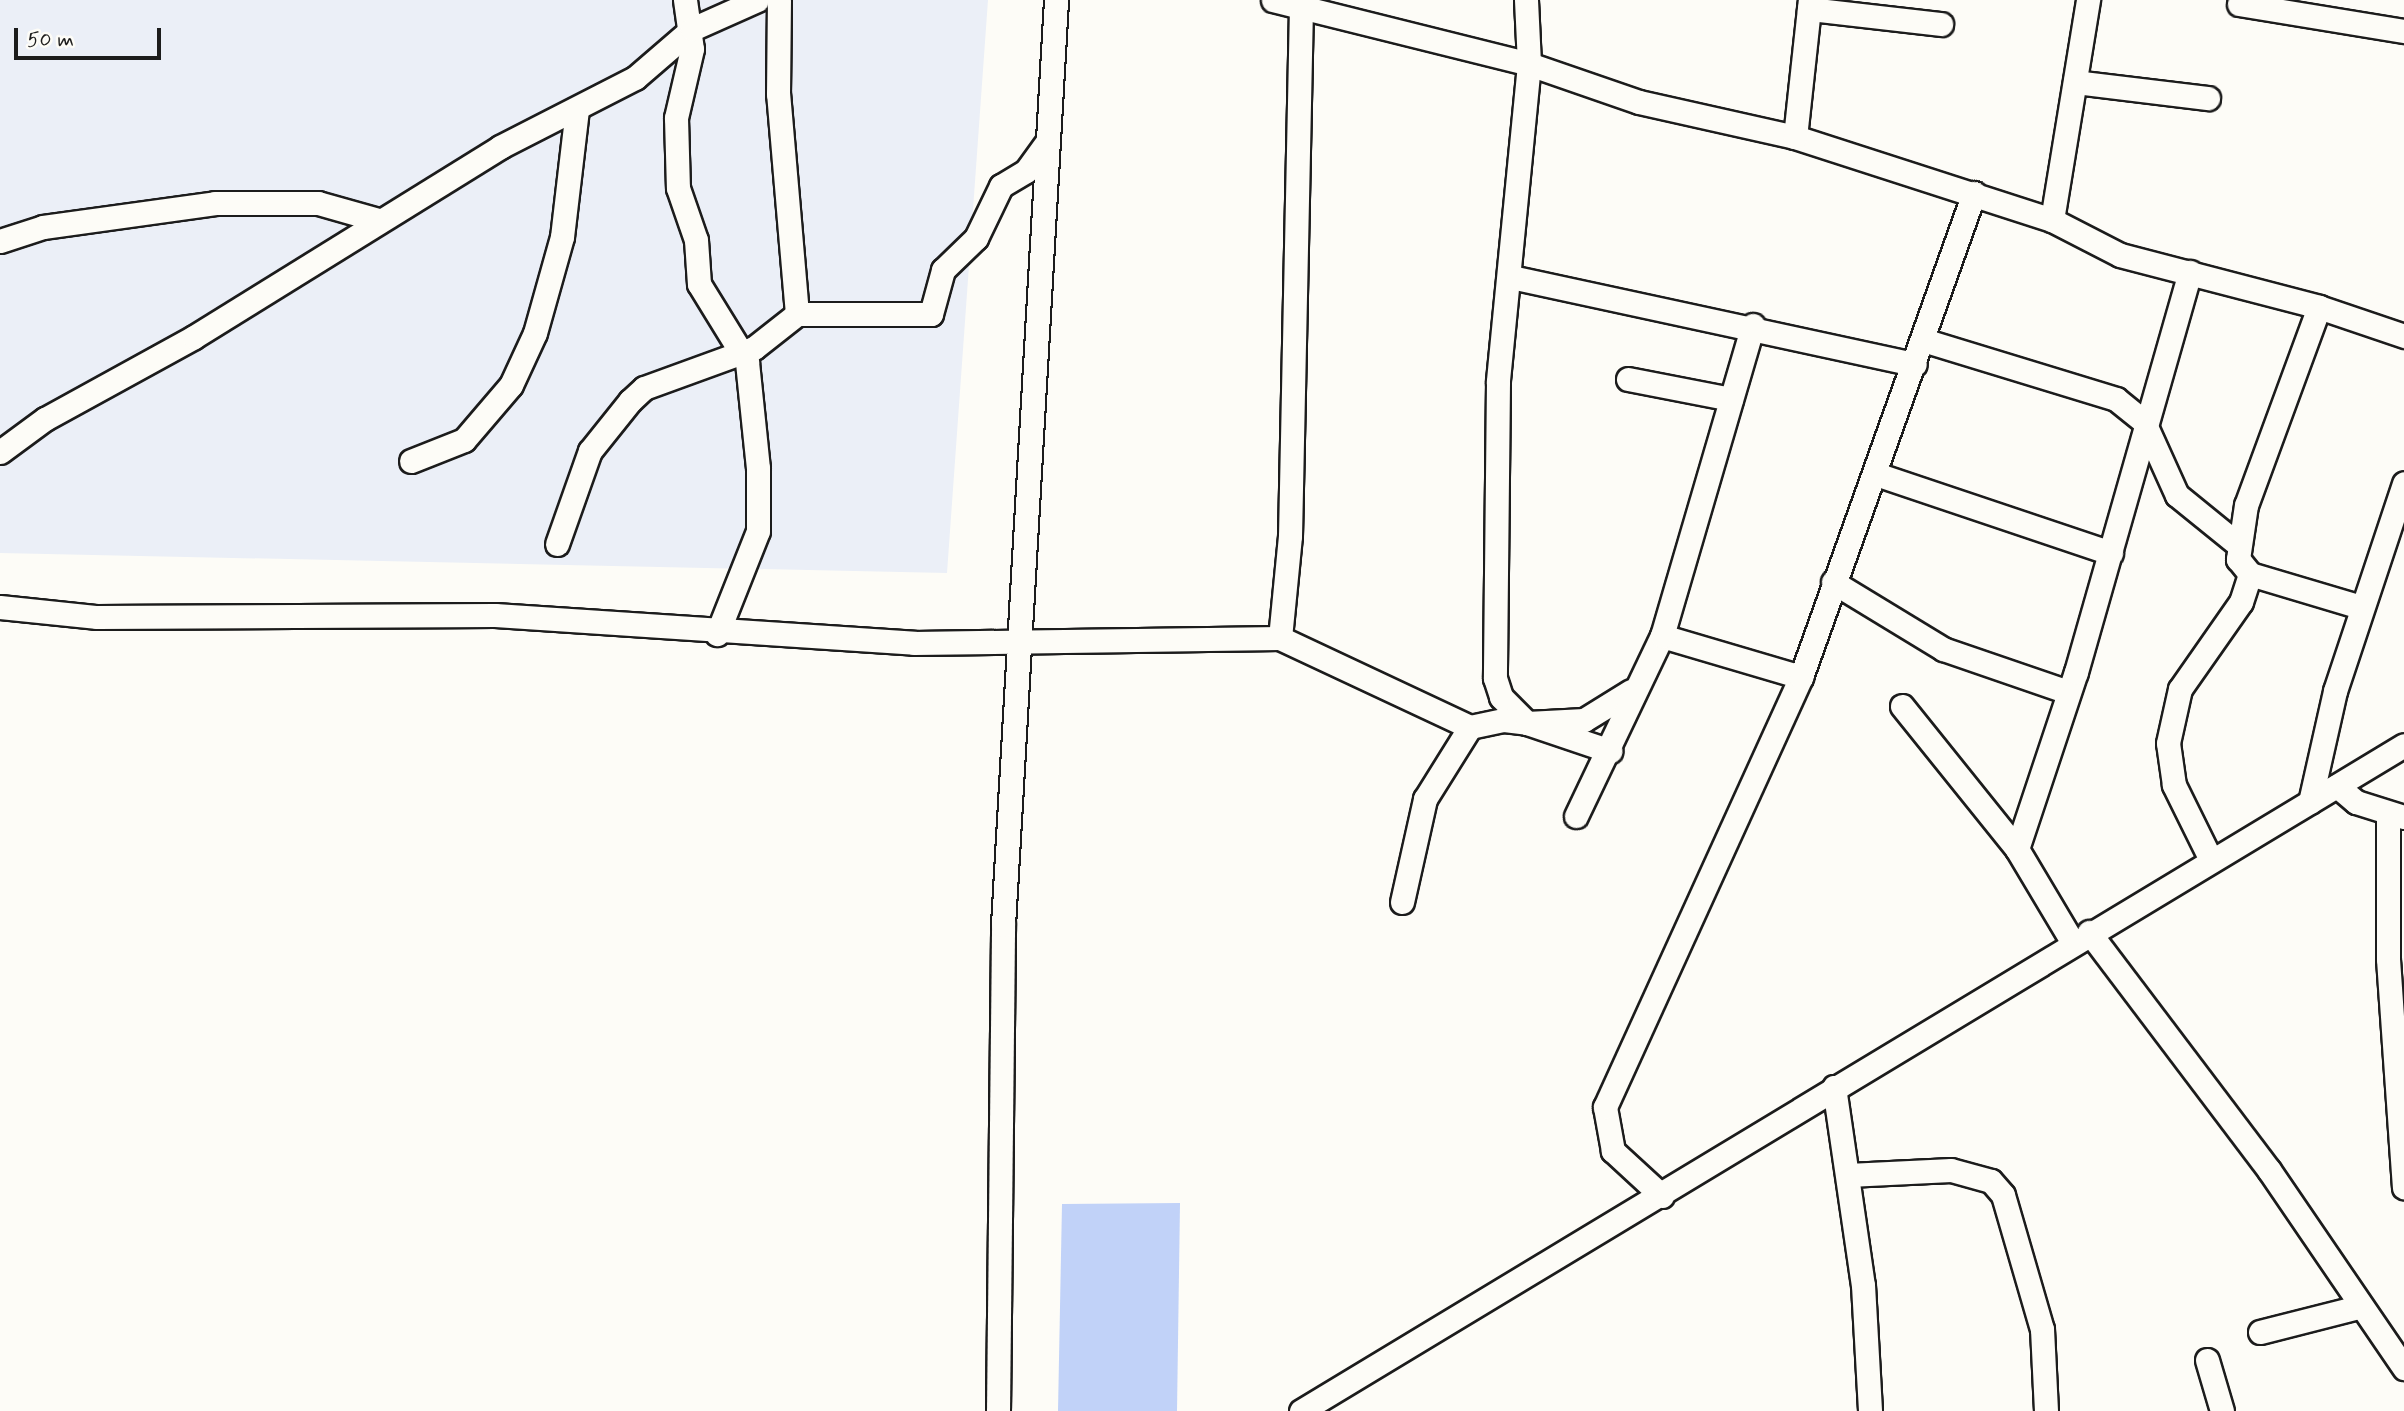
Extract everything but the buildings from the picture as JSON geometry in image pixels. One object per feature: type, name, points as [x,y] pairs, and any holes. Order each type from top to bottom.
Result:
[{"type":"street","points":[[685,0],[692,29],[676,118],[678,188],[696,240],[699,284],[743,354],[757,459],[758,531],[717,634]]},
{"type":"street","points":[[0,452],[516,137],[577,109],[643,73],[692,29],[757,0]]},
{"type":"street","points":[[779,0],[778,94],[797,314]]},
{"type":"street","points":[[998,1411],[1003,925],[1016,640],[1056,0]]},
{"type":"street","points":[[1274,0],[1301,6],[1333,8],[1530,64],[1639,102],[1795,137],[2052,220],[2120,255],[2319,307],[2404,336]]},
{"type":"street","points":[[1526,0],[1530,64],[1511,277],[1498,382],[1495,678],[1501,697],[1527,723],[1610,751]]},
{"type":"street","points":[[2052,220],[2088,0]]},
{"type":"street","points":[[1795,137],[1809,4],[1941,24]]},
{"type":"street","points":[[2239,4],[2404,31]]},
{"type":"street","points":[[1280,638],[1290,536],[1301,6]]},
{"type":"street","points":[[2075,82],[2208,98]]},
{"type":"street","points":[[411,461],[464,440],[511,385],[535,333],[564,228],[577,109]]},
{"type":"street","points":[[557,544],[590,451],[630,401],[644,388],[743,354],[797,314],[931,314],[943,270],[976,238],[1001,186],[1026,171],[1047,142]]},
{"type":"street","points":[[1662,1196],[1613,1152],[1605,1107],[1801,677],[1833,582],[1876,474],[1974,193]]},
{"type":"street","points":[[0,241],[43,227],[215,203],[299,202],[378,220]]},
{"type":"street","points":[[2017,849],[2111,553],[2190,272]]},
{"type":"street","points":[[1511,277],[1753,325],[1915,364]]},
{"type":"street","points":[[2236,543],[2319,307]]},
{"type":"street","points":[[1576,816],[1610,751],[1631,691],[1662,636],[1753,325]]},
{"type":"street","points":[[1923,340],[2100,391],[2144,422],[2146,433],[2177,495],[2236,543],[2250,574],[2241,602],[2180,689],[2168,743],[2174,785],[2211,860]]},
{"type":"street","points":[[1628,379],[1731,400]]},
{"type":"street","points":[[1876,474],[2111,553]]},
{"type":"street","points":[[2310,802],[2361,607],[2404,483]]},
{"type":"street","points":[[2250,574],[2361,607]]},
{"type":"street","points":[[1833,582],[1944,649],[2068,692]]},
{"type":"street","points":[[0,607],[97,617],[495,615],[717,634],[1016,640],[1280,638],[1470,727],[1504,720],[1527,723],[1584,720],[1631,691]]},
{"type":"street","points":[[1662,636],[1801,677]]},
{"type":"street","points":[[1902,706],[2017,849],[2081,937],[2269,1170],[2358,1307],[2404,1368]]},
{"type":"street","points":[[1402,902],[1425,799],[1470,727]]},
{"type":"street","points":[[1301,1411],[1662,1196],[1834,1087],[2081,937],[2404,746]]},
{"type":"street","points":[[2337,786],[2396,816],[2404,1187]]},
{"type":"street","points":[[1834,1087],[1848,1175],[1870,1411]]},
{"type":"street","points":[[1848,1175],[1973,1172],[2003,1195],[2042,1329],[2046,1411]]},
{"type":"street","points":[[2260,1332],[2358,1307]]},
{"type":"street","points":[[2207,1360],[2222,1411]]},
{"type":"shaded area","points":[[0,0],[988,0],[947,573],[0,553]]}]
